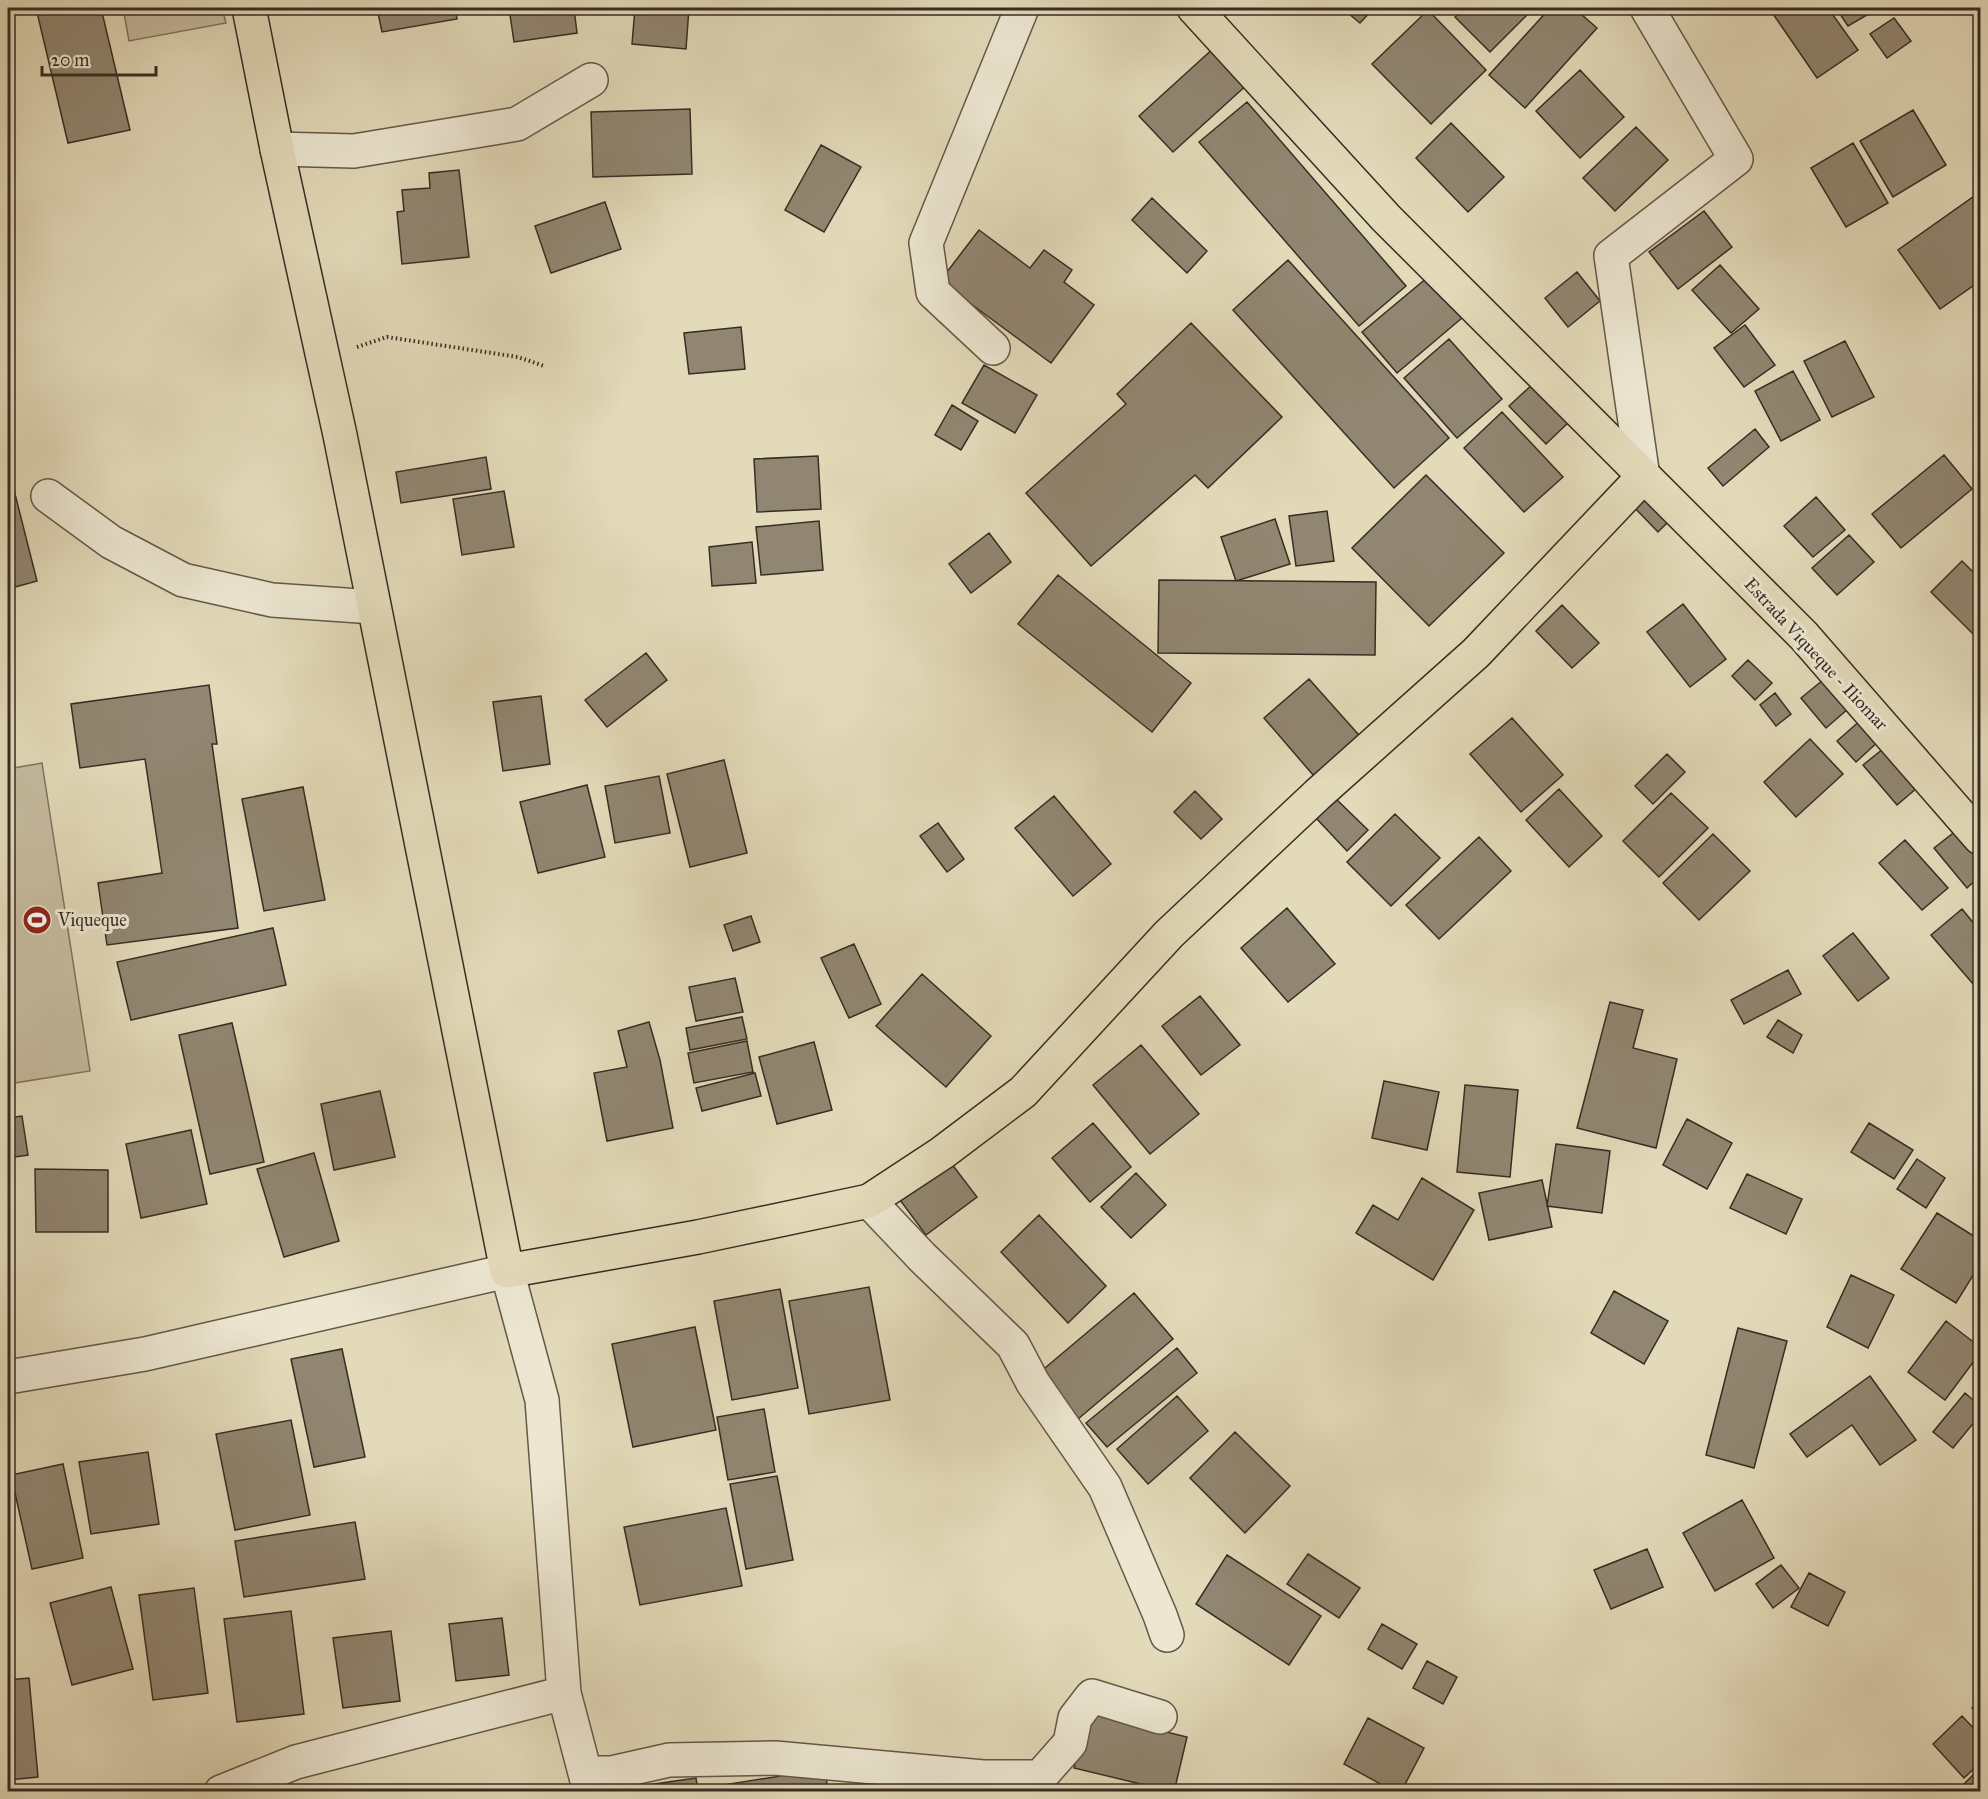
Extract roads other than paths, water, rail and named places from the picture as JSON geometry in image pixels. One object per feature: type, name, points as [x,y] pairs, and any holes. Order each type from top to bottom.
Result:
[{"type":"main road","points":[[249,8],[374,607],[507,1271],[698,1237],[869,1201],[942,1153],[1023,1092],[1169,934],[1318,794],[1476,653],[1643,477]]},
{"type":"main road","name":"Estrada Viqueque - Iliomar","points":[[1194,8],[1386,218],[1804,636],[1980,838]]},
{"type":"street","points":[[993,348],[933,292],[926,243],[1022,8]]},
{"type":"street","points":[[1643,477],[1611,256],[1736,159],[1647,8]]},
{"type":"street","points":[[277,149],[354,151],[517,124],[591,80]]},
{"type":"street","points":[[48,496],[111,542],[183,580],[272,600],[374,607]]},
{"type":"street","points":[[869,1201],[922,1257],[1013,1345],[1033,1383],[1105,1487],[1161,1615],[1167,1635]]},
{"type":"street","points":[[8,1377],[145,1354],[507,1271],[542,1400],[564,1693],[588,1782],[611,1773],[669,1760],[775,1758],[1048,1784],[1070,1743],[1075,1718],[1092,1696],[1160,1717]]},
{"type":"street","points":[[221,1791],[262,1783],[296,1762],[564,1693]]},
{"type":"place","name":"Viqueque","points":[[37,920]]}]
